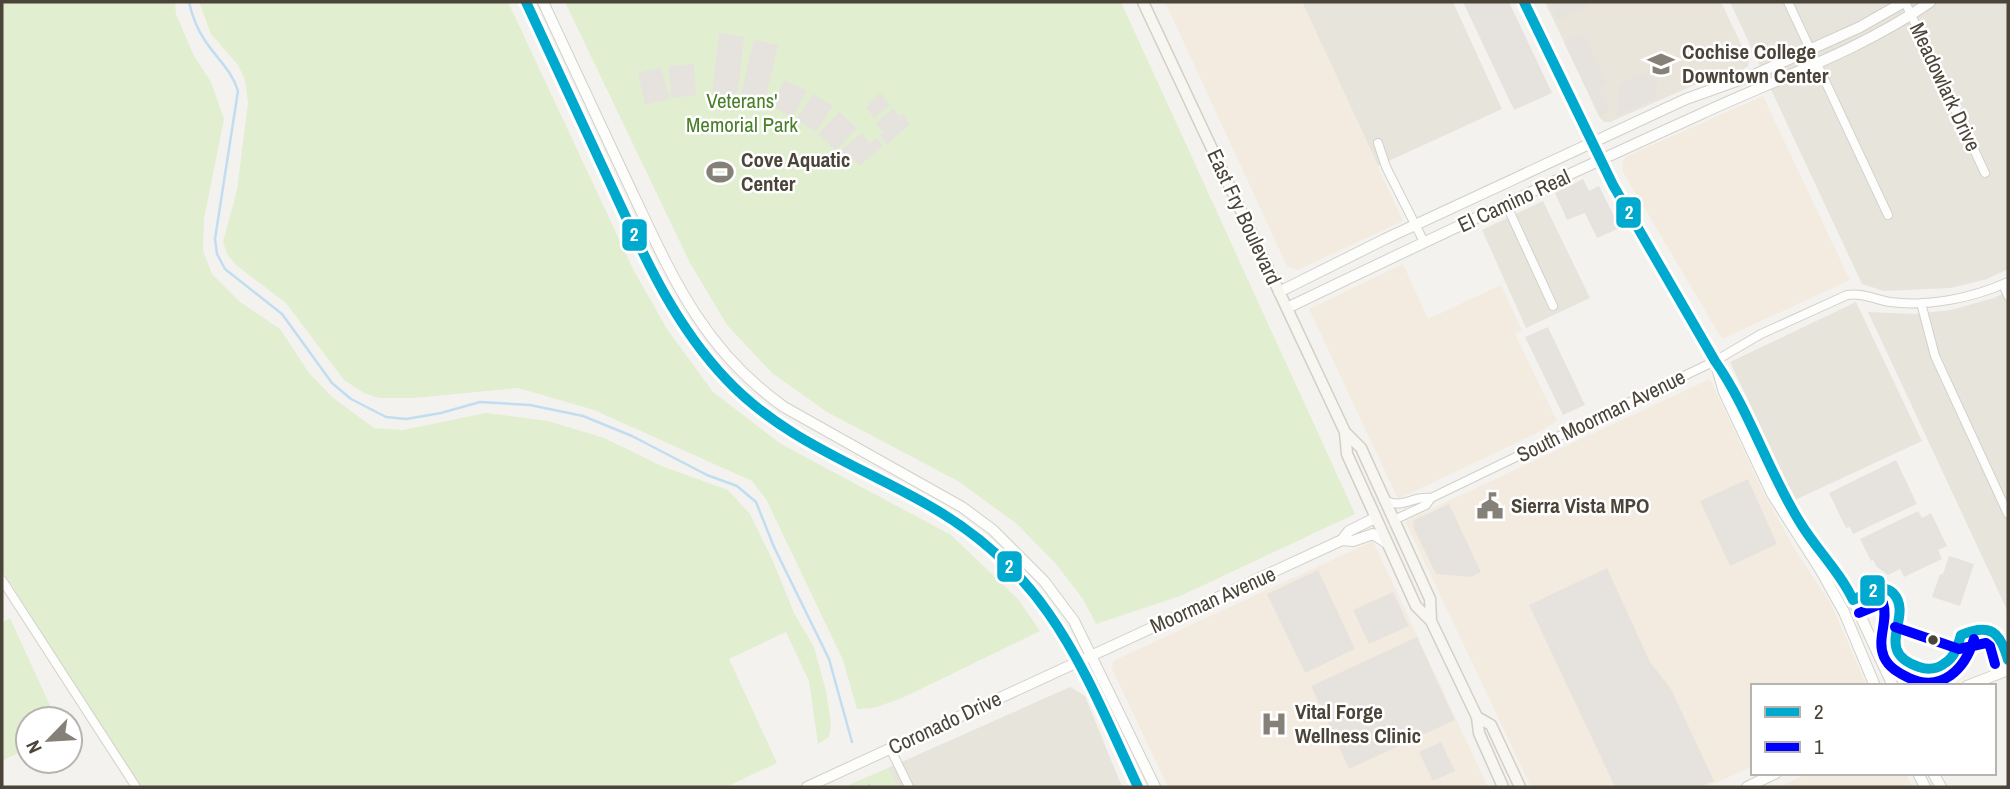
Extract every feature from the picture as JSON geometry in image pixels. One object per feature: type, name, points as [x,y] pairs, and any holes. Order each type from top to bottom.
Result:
[{"type":"main road","name":"East Fry Boulevard","points":[[1143,2],[1345,432],[1347,454],[1416,606],[1431,621],[1477,717],[1479,733],[1503,787]]},
{"type":"main road","name":"East Fry Boulevard","points":[[1345,432],[1361,448],[1430,599],[1431,621]]},
{"type":"main road","name":"East Fry Boulevard","points":[[1477,717],[1491,725],[1520,787]]},
{"type":"street","points":[[526,2],[651,271],[672,311],[706,359],[742,397],[779,424],[939,511],[979,538],[1039,598],[1084,658],[1154,787]]},
{"type":"street","points":[[543,2],[680,290],[730,362],[763,392],[785,407],[962,507],[993,530],[1026,561],[1074,621],[1084,658],[1138,787]]},
{"type":"street","points":[[1524,2],[1601,160],[1729,381],[1801,525],[1846,585],[1892,684]]},
{"type":"street","points":[[1788,2],[1888,215]]},
{"type":"street","name":"El Camino Real","points":[[1279,292],[1704,92],[1756,74],[1811,50],[1884,15],[1904,2]]},
{"type":"street","name":"Meadowlark Drive","points":[[1904,2],[1985,173]]},
{"type":"street","name":"El Camino Real","points":[[1287,308],[1424,242],[1881,32],[1930,2]]},
{"type":"street","points":[[1378,143],[1386,167],[1424,242]]},
{"type":"street","points":[[1506,204],[1553,306]]},
{"type":"street","points":[[2006,283],[2008,296]]},
{"type":"street","name":"South Moorman Avenue","points":[[1394,520],[1426,505],[1431,498],[1715,361],[1762,334],[1847,295],[1861,293],[1888,302],[1921,303],[1960,298],[2006,283]]},
{"type":"street","points":[[1921,303],[1935,356],[2008,514]]},
{"type":"street","points":[[1715,361],[1724,392],[1772,495],[1844,612],[1874,684]]},
{"type":"street","name":"South Moorman Avenue","points":[[1384,500],[1394,505],[1405,505],[1422,497],[1431,498]]},
{"type":"street","name":"Moorman Avenue","points":[[1084,658],[1342,540],[1349,531],[1376,518]]},
{"type":"street","name":"Moorman Avenue","points":[[1342,540],[1353,541],[1373,534],[1387,543]]},
{"type":"street","points":[[2,580],[136,787]]},
{"type":"street","name":"Coronado Drive","points":[[807,787],[1084,658]]},
{"type":"street","points":[[1972,684],[2008,670]]},
{"type":"street","points":[[890,748],[909,787]]},
{"type":"street","points":[[1747,787],[1772,775]]},
{"type":"shaded area","points":[[1165,2],[1302,2],[1403,221],[1298,270],[1287,266]]},
{"type":"shaded area","points":[[1302,2],[1453,2],[1502,109],[1378,166]]},
{"type":"shaded area","points":[[1463,2],[1509,2],[1552,93],[1514,110]]},
{"type":"shaded area","name":"Cochise College Downtown Center","points":[[1545,2],[1721,2],[1749,61],[1748,66],[1715,76],[1610,122],[1604,122]]},
{"type":"shaded area","points":[[1548,2],[1586,2],[1588,6],[1557,21]]},
{"type":"shaded area","points":[[1730,2],[2008,2],[2008,269],[1987,279],[1951,288],[1884,291],[1862,284]]},
{"type":"shaded area","points":[[719,33],[744,37],[737,99],[712,95]]},
{"type":"shaded area","points":[[1583,33],[1607,84],[1599,88],[1610,111],[1599,116],[1564,42]]},
{"type":"shaded area","points":[[754,39],[778,45],[764,104],[740,99]]},
{"type":"shaded area","points":[[694,64],[696,95],[671,98],[669,66]]},
{"type":"shaded area","points":[[661,67],[670,99],[645,105],[638,73]]},
{"type":"shaded area","points":[[1658,67],[1656,98],[1617,116],[1620,83]]},
{"type":"shaded area","points":[[784,80],[807,90],[793,118],[772,106]]},
{"type":"shaded area","points":[[880,93],[890,105],[874,118],[866,107]]},
{"type":"shaded area","points":[[813,94],[833,106],[816,132],[796,119]]},
{"type":"shaded area","points":[[1763,96],[1850,280],[1722,339],[1623,172],[1622,162],[1627,156]]},
{"type":"shaded area","points":[[893,108],[900,117],[903,114],[910,124],[886,145],[880,135],[883,132],[876,123]]},
{"type":"shaded area","points":[[839,112],[857,128],[836,151],[818,134]]},
{"type":"shaded area","points":[[862,133],[870,144],[876,138],[883,146],[859,166],[853,159],[845,163],[838,153]]},
{"type":"shaded area","points":[[1583,179],[1589,191],[1599,186],[1620,228],[1597,238],[1585,213],[1567,220],[1555,193]]},
{"type":"shaded area","points":[[1543,201],[1590,298],[1526,328],[1482,230]]},
{"type":"shaded area","points":[[1403,264],[1428,319],[1501,285],[1522,330],[1515,334],[1557,421],[1398,499],[1309,309]]},
{"type":"shaded area","points":[[2008,291],[2008,612],[1868,312],[1915,314],[1951,310],[1994,298]]},
{"type":"shaded area","points":[[1856,302],[1922,441],[1795,500],[1730,362]]},
{"type":"shaded area","points":[[1548,327],[1585,405],[1563,415],[1525,337]]},
{"type":"shaded area","points":[[1710,379],[1762,490],[1794,548],[1831,604],[1866,684],[1751,684],[1751,767],[1707,787],[1531,787],[1405,521]]},
{"type":"shaded area","points":[[1896,460],[1917,504],[1853,534],[1850,527],[1846,528],[1829,493]]},
{"type":"shaded area","points":[[1748,479],[1777,544],[1730,566],[1700,501]]},
{"type":"shaded area","points":[[1449,504],[1481,572],[1471,577],[1436,574],[1413,527],[1414,520]]},
{"type":"shaded area","points":[[1918,511],[1922,518],[1931,513],[1947,546],[1938,550],[1942,559],[1904,577],[1900,569],[1888,575],[1871,561],[1860,539]]},
{"type":"shaded area","points":[[1373,541],[1488,787],[1168,787],[1112,669],[1113,661]]},
{"type":"shaded area","points":[[1949,556],[1974,564],[1960,606],[1932,597]]},
{"type":"shaded area","points":[[1607,568],[1650,662],[1671,689],[1714,781],[1700,787],[1615,787],[1529,605]]},
{"type":"shaded area","points":[[1318,570],[1355,649],[1305,673],[1267,594]]},
{"type":"shaded area","points":[[1393,592],[1409,626],[1369,644],[1353,610]]},
{"type":"shaded area","points":[[1417,637],[1455,720],[1349,769],[1311,686]]},
{"type":"shaded area","points":[[1070,687],[1085,696],[1122,787],[898,787],[888,768]]},
{"type":"shaded area","points":[[1441,742],[1455,771],[1433,781],[1419,752]]},
{"type":"shaded area","points":[[1805,775],[1907,775],[1912,787],[1779,787]]},
{"type":"green space","points":[[2,2],[175,2],[176,14],[194,56],[211,82],[224,119],[204,219],[203,251],[212,274],[240,302],[280,329],[309,373],[332,397],[374,428],[403,430],[486,413],[548,421],[604,438],[664,467],[728,490],[750,514],[794,613],[814,647],[826,691],[831,723],[829,737],[818,744],[809,681],[786,632],[729,659],[777,763],[726,787],[140,787],[2,570]]},
{"type":"green space","points":[[199,2],[508,2],[634,271],[667,329],[713,392],[781,444],[951,535],[1018,599],[1040,631],[902,698],[874,708],[857,709],[843,660],[766,499],[752,481],[594,410],[518,388],[414,398],[379,398],[364,393],[344,380],[286,303],[236,265],[227,254],[223,242],[237,190],[248,103],[245,80],[238,65],[211,34]]},
{"type":"green space","name":"Veterans' Memorial Park","points":[[565,2],[1121,2],[1355,514],[1180,596],[1096,624],[1083,599],[1056,564],[1017,524],[958,481],[827,412],[772,373],[727,325],[690,263]]},
{"type":"green space","points":[[10,618],[50,705],[14,705],[14,755],[2,761],[2,623]]},
{"type":"green space","points":[[888,768],[898,787],[844,787]]},
{"type":"waterway","points":[[189,2],[201,34],[228,70],[238,91],[215,239],[217,254],[225,269],[282,314],[332,383],[351,399],[386,417],[406,419],[480,402],[530,405],[583,416],[632,436],[707,475],[737,486],[756,502],[774,547],[829,659],[852,742]]},
{"type":"transit line","name":"2","points":[[526,2],[647,262],[690,335],[707,357],[748,400],[771,418],[796,435],[928,505],[970,532],[1004,561],[1033,593],[1058,627],[1099,702],[1138,787]]},
{"type":"transit line","name":"2","points":[[1524,2],[1613,185],[1739,400],[1789,504],[1853,600],[1878,589],[1893,593],[1900,612],[1895,643],[1898,652],[1905,660],[1919,667],[1933,668],[1942,665],[1954,654],[1961,635],[1979,630],[1987,630],[1997,636],[2008,660]]},
{"type":"transit line","name":"1","points":[[1859,613],[1883,603],[1885,616],[1881,643],[1884,657],[1898,672],[1921,682],[1942,680],[1950,675],[1965,660],[1974,639]]},
{"type":"transit line","name":"1","points":[[1895,627],[1959,649],[1986,643],[1990,646],[1995,664]]},
{"type":"place","name":"Cochise College Downtown Center","points":[[1661,64]]},
{"type":"place","name":"Cove Aquatic Center","points":[[720,172]]},
{"type":"place","name":"Sierra Vista MPO","points":[[1490,506]]},
{"type":"place","name":"Vital Forge Wellness Clinic","points":[[1274,724]]}]
